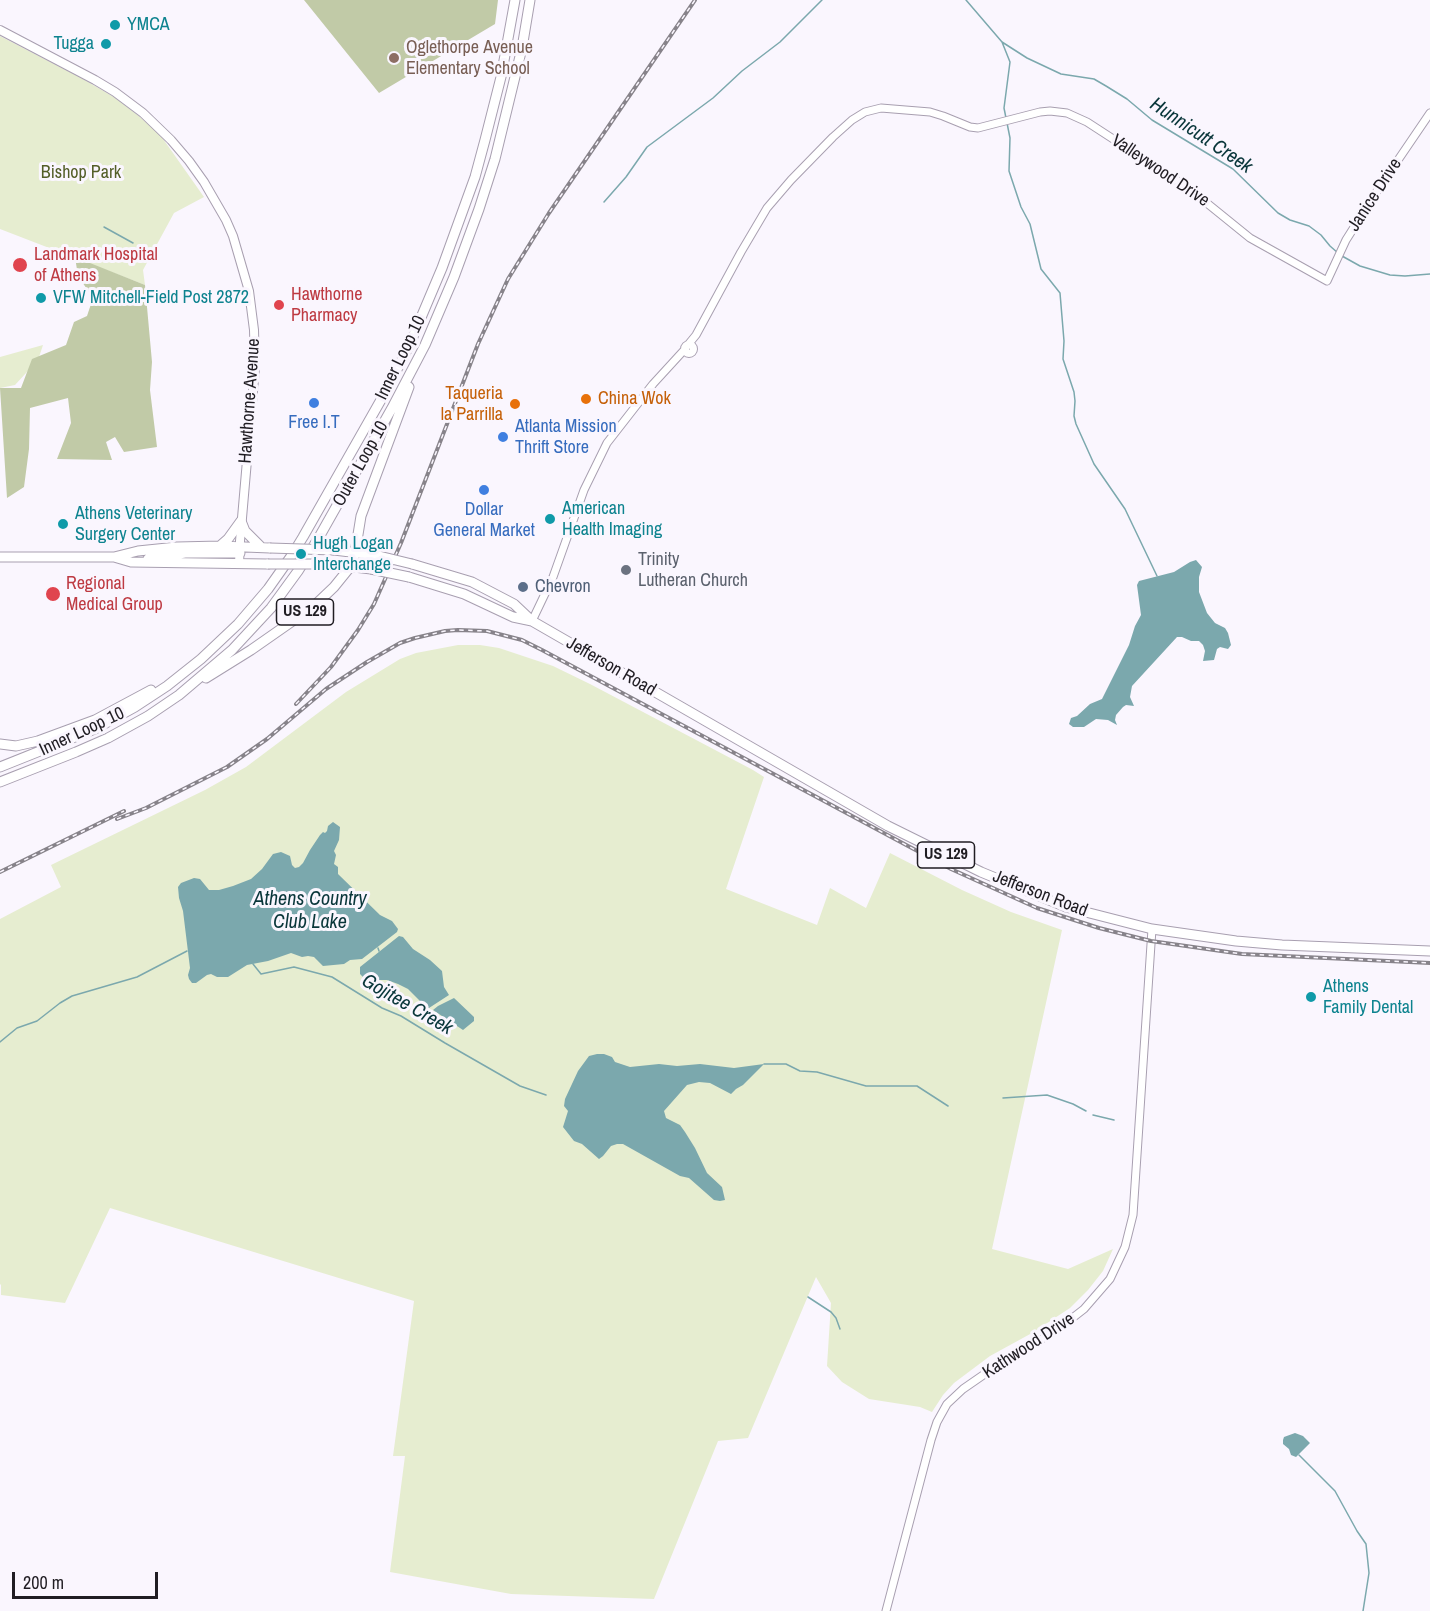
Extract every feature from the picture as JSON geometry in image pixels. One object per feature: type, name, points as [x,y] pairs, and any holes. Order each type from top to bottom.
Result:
[{"type":"highway","name":"Inner Loop 10","points":[[0,767],[106,723],[151,697],[201,659],[238,624],[292,555],[375,411],[409,346],[442,268],[475,177],[499,87],[515,0]]},
{"type":"highway","name":"Outer Loop 10","points":[[0,782],[108,738],[148,716],[179,695],[232,650],[271,608],[294,577],[378,436],[425,345],[454,277],[486,188],[516,74],[530,0]]},
{"type":"highway","points":[[351,566],[363,509],[425,345]]},
{"type":"highway","points":[[220,546],[242,521]]},
{"type":"highway","points":[[242,521],[245,531],[265,548]]},
{"type":"highway","name":"US 129","points":[[0,557],[114,557],[156,548],[220,546],[240,550],[265,548]]},
{"type":"highway","name":"Jefferson Road","points":[[265,548],[333,550],[375,555],[472,582],[514,604],[532,621],[888,826],[981,872],[1066,908],[1152,929],[1236,941],[1430,951]]},
{"type":"highway","points":[[114,557],[137,562],[152,557],[240,550]]},
{"type":"highway","name":"Jefferson Road","points":[[137,562],[351,566],[409,577],[465,594],[513,617],[532,621]]},
{"type":"highway","name":"US 129","points":[[179,695],[296,619],[323,597],[351,566]]},
{"type":"highway","points":[[0,744],[26,745],[79,726],[105,715],[158,686],[201,659]]},
{"type":"main road","name":"Hawthorne Avenue","points":[[0,30],[95,80],[143,113],[189,161],[226,219],[249,291],[255,330],[255,368],[239,564]]},
{"type":"street","name":"Valleywood Drive","points":[[532,621],[553,577],[584,490],[607,443],[653,384],[673,362],[689,349],[745,244],[767,208],[814,156],[852,120],[865,112],[880,108],[930,112],[978,128],[1050,111],[1076,116],[1196,194],[1250,238],[1327,281]]},
{"type":"street","name":"Janice Drive","points":[[1327,281],[1346,240],[1430,113]]},
{"type":"street","name":"Kathwood Drive","points":[[886,1611],[931,1440],[937,1422],[947,1404],[963,1389],[1057,1330],[1084,1309],[1110,1279],[1126,1244],[1134,1204],[1152,929]]},
{"type":"green space","name":"Oglethorpe Avenue Elementary School","points":[[304,0],[498,0],[495,24],[379,93]]},
{"type":"green space","name":"Bishop Park","points":[[0,36],[83,79],[114,97],[139,116],[161,136],[204,197],[174,213],[143,270],[145,285],[0,229]]},
{"type":"green space","points":[[75,257],[145,285],[152,362],[150,390],[157,447],[124,452],[115,437],[106,442],[112,460],[57,459],[71,423],[68,398],[30,408],[29,449],[24,487],[7,498],[0,388],[21,388],[32,359],[66,345],[74,322],[87,316],[93,298],[78,276]]},
{"type":"green space","points":[[43,345],[38,360],[15,385],[0,388],[0,357]]},
{"type":"green space","points":[[458,645],[499,648],[553,666],[764,777],[726,889],[817,925],[830,888],[866,908],[890,853],[1011,912],[1062,930],[992,1249],[1068,1269],[1113,1249],[1103,1271],[1070,1308],[1032,1333],[990,1356],[954,1383],[932,1412],[920,1407],[869,1399],[842,1382],[827,1366],[831,1303],[816,1277],[748,1438],[718,1441],[654,1599],[511,1594],[390,1572],[405,1456],[393,1456],[414,1301],[110,1208],[65,1303],[1,1295],[0,919],[61,887],[51,865],[205,790],[246,767],[346,692],[400,659],[416,653]]},
{"type":"water","points":[[1196,560],[1202,567],[1199,592],[1207,613],[1228,633],[1231,645],[1228,649],[1220,647],[1217,649],[1214,660],[1203,661],[1205,651],[1199,641],[1177,637],[1132,686],[1130,697],[1134,706],[1123,707],[1116,715],[1117,725],[1108,720],[1096,719],[1084,727],[1073,727],[1069,724],[1071,718],[1077,716],[1090,704],[1102,699],[1129,645],[1141,615],[1137,585],[1139,581],[1174,572]]},
{"type":"water","name":"Athens Country Club Lake","points":[[333,822],[340,827],[339,840],[334,851],[336,855],[334,864],[338,867],[338,874],[380,915],[392,921],[398,929],[397,932],[362,959],[350,960],[344,964],[323,966],[314,957],[302,957],[291,953],[247,965],[228,977],[217,977],[211,974],[192,983],[188,975],[190,968],[183,911],[179,898],[178,887],[181,883],[194,878],[200,879],[209,890],[233,886],[251,879],[273,854],[281,852],[290,856],[295,868],[299,867],[320,835],[327,831],[328,826]]},
{"type":"water","points":[[399,936],[442,971],[444,987],[449,995],[429,1008],[408,989],[398,984],[387,980],[366,980],[360,974],[360,967]]},
{"type":"water","points":[[454,998],[474,1017],[474,1021],[463,1030],[433,1010]]},
{"type":"water","points":[[597,1054],[612,1057],[615,1062],[630,1067],[700,1064],[734,1068],[764,1064],[731,1094],[710,1083],[699,1082],[687,1085],[664,1111],[666,1118],[680,1125],[685,1132],[707,1173],[722,1187],[725,1200],[714,1200],[689,1178],[680,1176],[623,1144],[611,1146],[599,1159],[582,1144],[574,1141],[563,1127],[568,1111],[564,1106],[565,1099],[578,1071],[589,1056]]},
{"type":"water","points":[[1295,1433],[1303,1436],[1310,1443],[1296,1457],[1291,1455],[1289,1449],[1283,1444],[1284,1437]]},
{"type":"waterway","points":[[604,202],[626,177],[647,147],[713,98],[742,71],[780,42],[822,0]]},
{"type":"waterway","name":"Hunnicutt Creek","points":[[966,0],[1002,42],[1027,58],[1061,74],[1094,79],[1127,99],[1152,120],[1233,169],[1278,213],[1290,220],[1309,226],[1338,253]]},
{"type":"waterway","points":[[1002,42],[1010,62],[1004,108],[1006,118]]},
{"type":"waterway","points":[[1007,123],[1010,138],[1009,171],[1021,207],[1030,224],[1041,269],[1060,293],[1064,341],[1063,359],[1074,392],[1076,424],[1094,464],[1125,509],[1157,576]]},
{"type":"waterway","points":[[104,227],[133,243]]},
{"type":"waterway","name":"Hunnicutt Creek","points":[[1342,256],[1360,266],[1390,275],[1430,274]]},
{"type":"waterway","points":[[0,1042],[17,1028],[37,1021],[72,996],[137,977],[187,951]]},
{"type":"waterway","name":"Gojitee Creek","points":[[253,964],[261,974],[294,967],[332,977],[520,1086],[546,1095]]},
{"type":"waterway","points":[[764,1064],[786,1064],[800,1071],[817,1072],[866,1086],[917,1086],[948,1106]]},
{"type":"waterway","points":[[1003,1098],[1047,1095],[1086,1111]]},
{"type":"waterway","points":[[1093,1115],[1114,1120]]},
{"type":"waterway","points":[[808,1297],[831,1312],[840,1329]]},
{"type":"waterway","points":[[1299,1455],[1335,1491],[1366,1544],[1369,1573],[1363,1611]]},
{"type":"railway","points":[[296,704],[331,667],[374,604],[401,543],[478,344],[508,279],[549,213],[695,0]]},
{"type":"railway","points":[[117,819],[146,808],[227,767],[267,739],[326,689],[400,643],[445,631],[487,631],[522,640],[542,650],[951,869],[1037,908],[1099,928],[1151,941],[1242,954],[1430,963]]},
{"type":"railway","points":[[0,872],[124,811]]},
{"type":"place","name":"YMCA","points":[[115,25]]},
{"type":"place","name":"Tugga","points":[[106,44]]},
{"type":"place","name":"Oglethorpe Avenue Elementary School","points":[[394,58]]},
{"type":"place","name":"Landmark Hospital of Athens","points":[[20,265]]},
{"type":"place","name":"VFW Mitchell-Field Post 2872","points":[[41,298]]},
{"type":"place","name":"Hawthorne Pharmacy","points":[[279,305]]},
{"type":"place","name":"China Wok","points":[[586,399]]},
{"type":"place","name":"Free I.T","points":[[314,403]]},
{"type":"place","name":"Taqueria la Parrilla","points":[[515,404]]},
{"type":"place","name":"Atlanta Mission Thrift Store","points":[[503,437]]},
{"type":"place","name":"Dollar General Market","points":[[484,490]]},
{"type":"place","name":"American Health Imaging","points":[[550,519]]},
{"type":"place","name":"Athens Veterinary Surgery Center","points":[[63,524]]},
{"type":"place","name":"Hugh Logan Interchange","points":[[301,554]]},
{"type":"place","name":"Trinity Lutheran Church","points":[[626,570]]},
{"type":"place","name":"Chevron","points":[[523,587]]},
{"type":"place","name":"Regional Medical Group","points":[[53,594]]},
{"type":"place","name":"Athens Family Dental","points":[[1311,997]]}]
